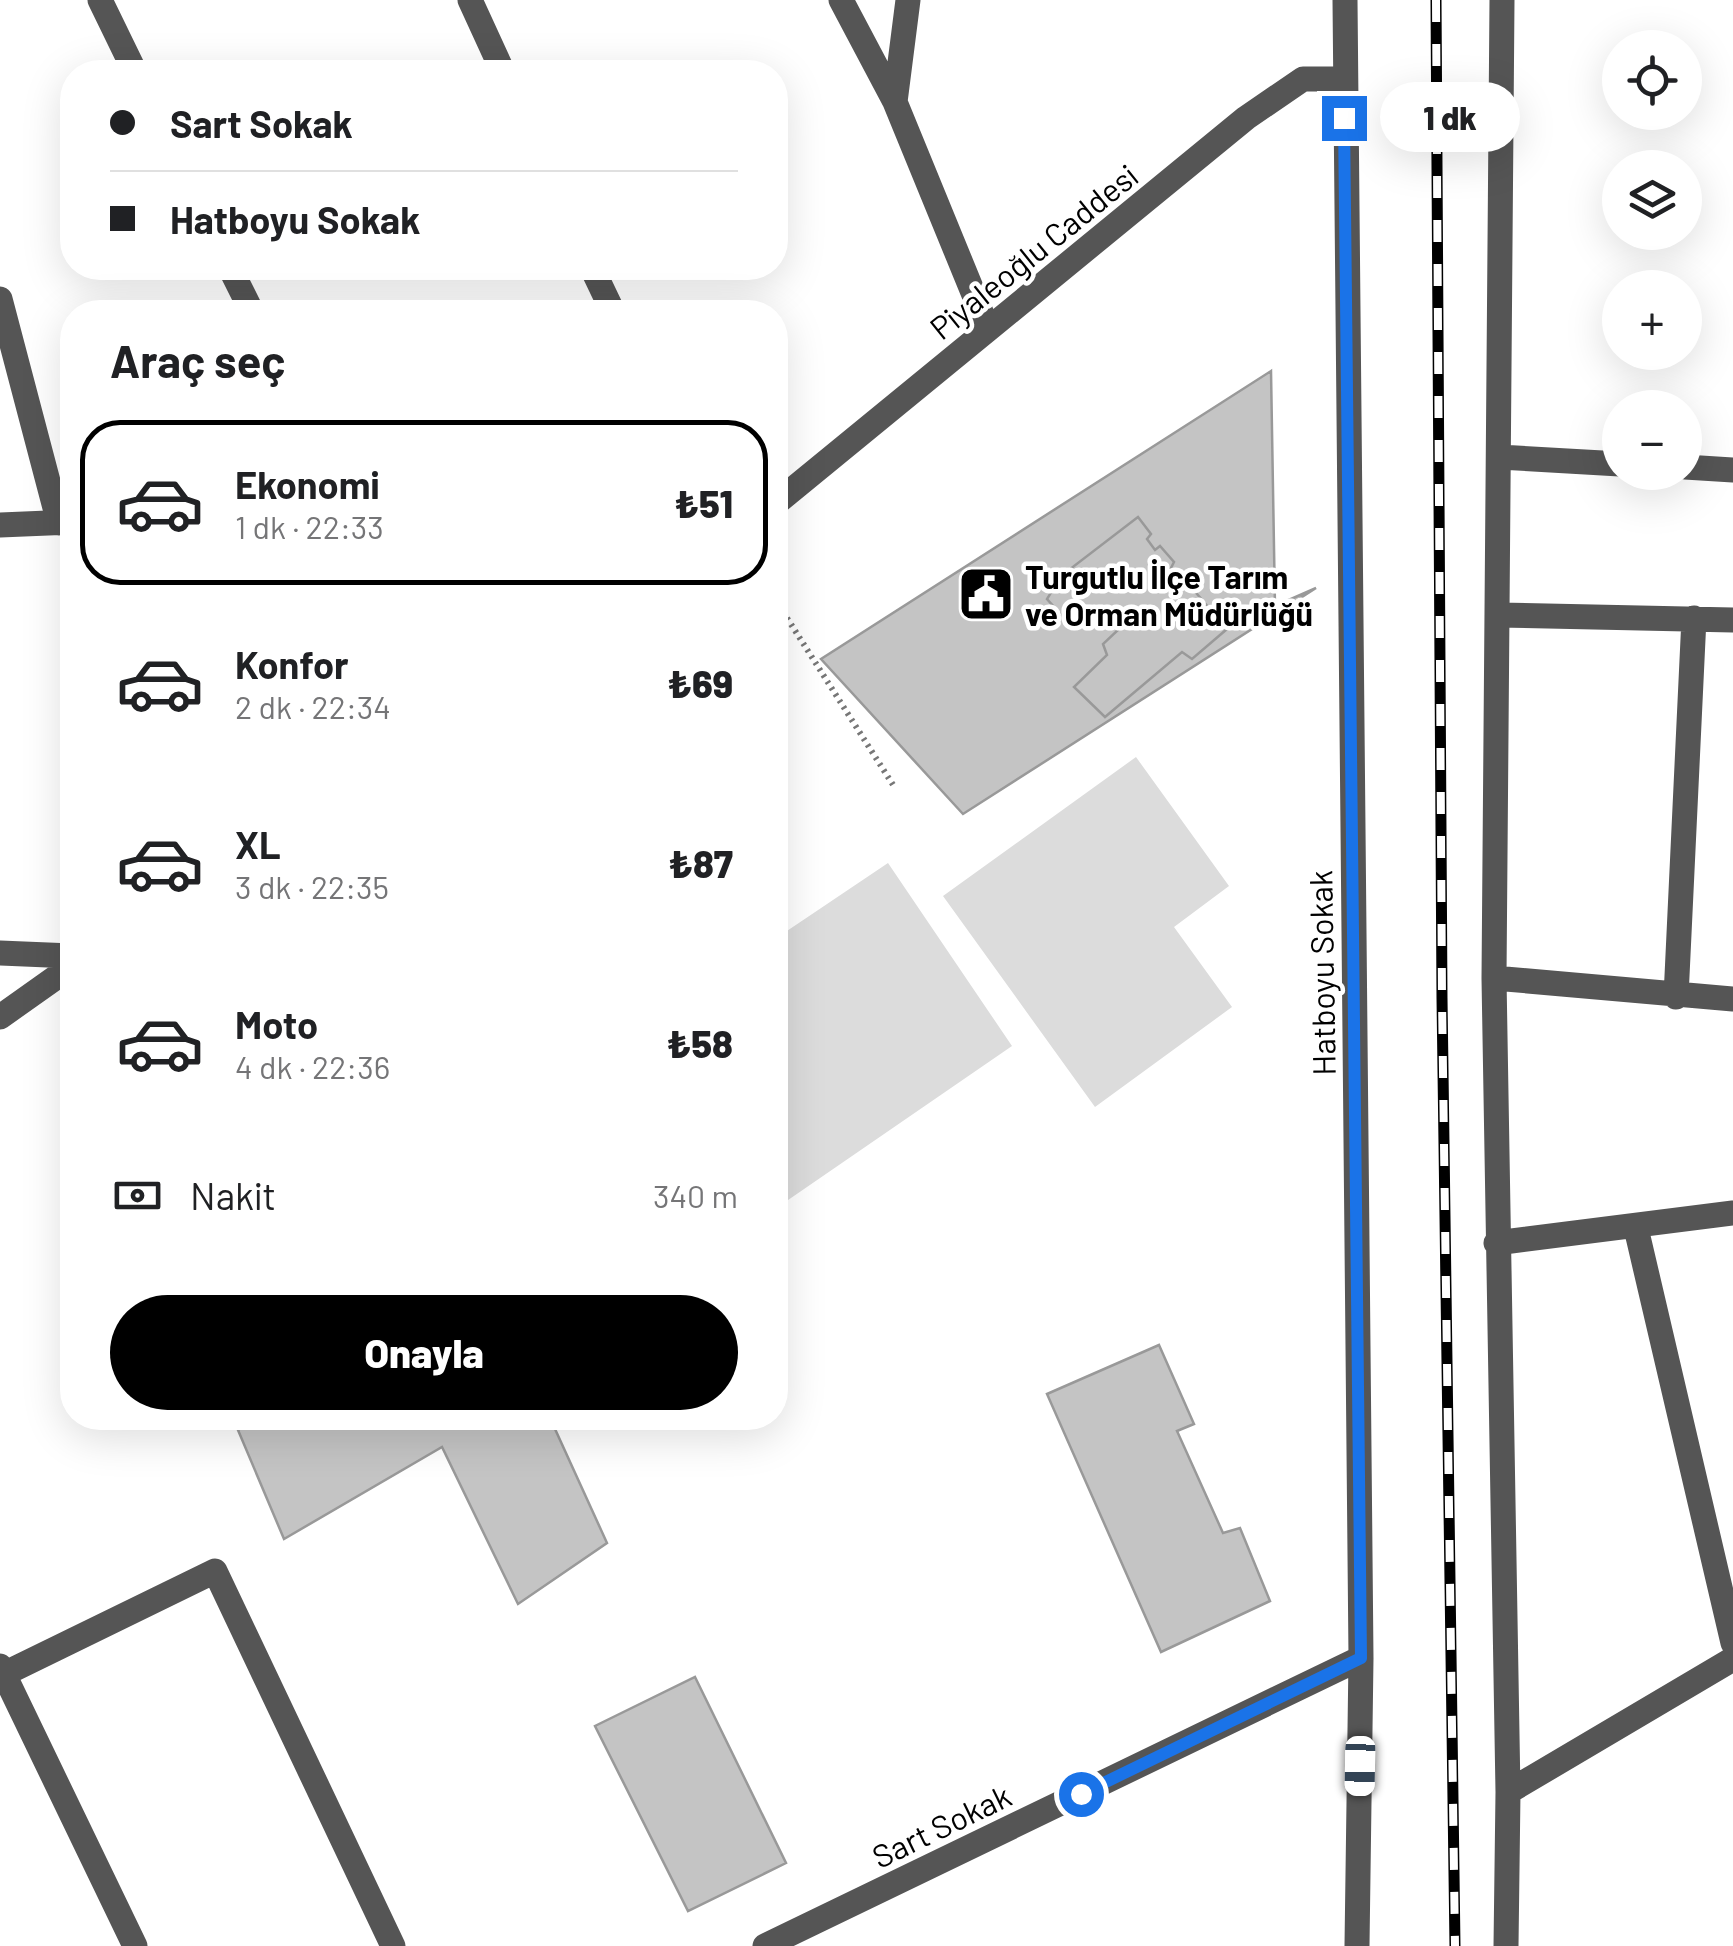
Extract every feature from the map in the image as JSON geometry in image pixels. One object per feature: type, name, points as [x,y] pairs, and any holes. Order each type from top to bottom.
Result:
[{"type":"street","points":[[100,0],[130,60]]},
{"type":"street","points":[[470,0],[498,60]]},
{"type":"street","points":[[841,0],[895,102],[988,328]]},
{"type":"street","points":[[895,102],[908,0]]},
{"type":"street","name":"Hatboyu Sokak","points":[[1345,0],[1361,1658],[1357,1946]]},
{"type":"street","points":[[1502,0],[1494,978],[1508,1792],[1506,1946]]},
{"type":"street","name":"Piyaleoğlu Caddesi","points":[[788,493],[1259,109],[1303,79],[1344,79]]},
{"type":"street","points":[[0,299],[60,502]]},
{"type":"street","points":[[1499,458],[1602,463]]},
{"type":"street","points":[[1702,468],[1733,470]]},
{"type":"street","points":[[0,524],[60,522]]},
{"type":"street","points":[[1498,615],[1733,620]]},
{"type":"street","points":[[1676,997],[1694,618]]},
{"type":"street","points":[[0,953],[60,956]]},
{"type":"street","points":[[0,1017],[60,974]]},
{"type":"street","points":[[1494,978],[1733,999]]},
{"type":"street","points":[[1496,1243],[1733,1213]]},
{"type":"street","points":[[1636,1228],[1733,1643]]},
{"type":"street","points":[[135,1946],[1,1672],[215,1572],[393,1946]]},
{"type":"street","name":"Sart Sokak","points":[[765,1946],[1361,1658]]},
{"type":"street","points":[[1508,1792],[1733,1659]]},
{"type":"path","points":[[788,619],[895,788]]},
{"type":"shaded area","points":[[1136,757],[1229,886],[1174,927],[1232,1007],[1095,1107],[943,896]]},
{"type":"shaded area","points":[[888,863],[1012,1046],[788,1200],[788,930]]},
{"type":"building","name":"Turgutlu İlçe Tarım ve Orman Müdürlüğü","points":[[1271,371],[1275,606],[1316,588],[963,814],[821,659]],"holes":[[[1138,517],[1151,534],[1147,539],[1155,550],[1160,546],[1174,562],[1170,570],[1186,575],[1192,588],[1227,629],[1192,659],[1182,652],[1105,717],[1074,687],[1107,655],[1103,644],[1118,630],[1112,619],[1102,625],[1093,616],[1073,628],[1047,599],[1061,576]]]},
{"type":"building","points":[[1138,517],[1151,534],[1147,539],[1155,550],[1160,546],[1174,562],[1170,570],[1186,575],[1192,588],[1227,629],[1192,659],[1182,652],[1105,717],[1074,687],[1107,655],[1103,644],[1118,630],[1112,619],[1102,625],[1093,616],[1073,628],[1047,599],[1061,576]]},
{"type":"building","points":[[1159,1345],[1194,1424],[1177,1431],[1223,1533],[1240,1528],[1270,1601],[1161,1652],[1047,1394]]},
{"type":"building","points":[[238,1430],[555,1430],[607,1543],[518,1604],[442,1447],[284,1539]]},
{"type":"building","points":[[695,1677],[786,1863],[688,1911],[595,1726]]},
{"type":"railway","points":[[1436,0],[1442,998],[1455,1946]]},
{"type":"place","name":"Turgutlu İlçe Tarım ve Orman Müdürlüğü","points":[[986,594]]},
{"type":"route","points":[[1081,1794],[1361,1658],[1344,118]]}]
